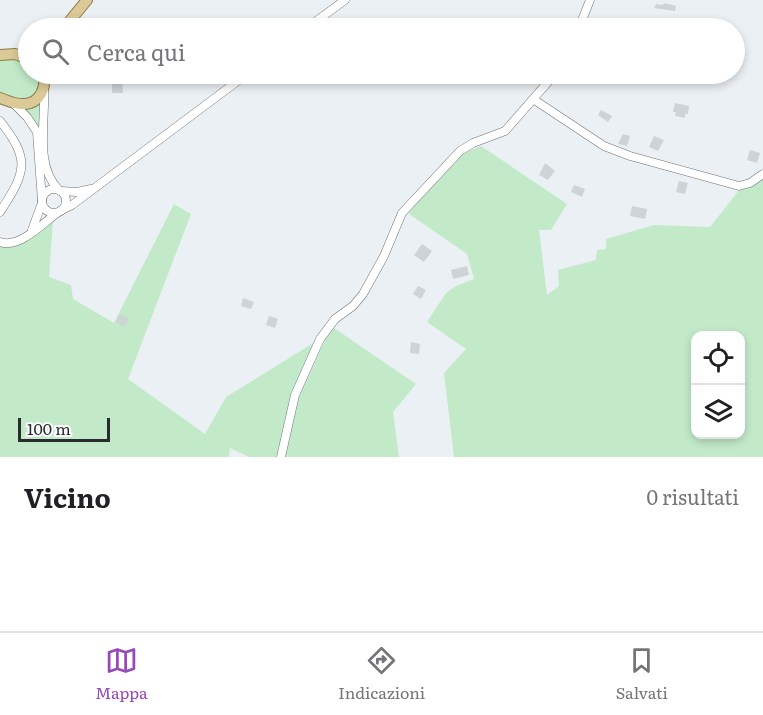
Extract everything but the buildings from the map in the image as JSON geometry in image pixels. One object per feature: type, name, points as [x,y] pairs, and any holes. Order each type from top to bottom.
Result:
[{"type":"main road","points":[[64,18],[78,0]]},
{"type":"main road","points":[[72,18],[87,0]]},
{"type":"main road","points":[[0,55],[18,53]]},
{"type":"main road","points":[[0,98],[24,105],[31,103],[38,98],[42,84]]},
{"type":"street","points":[[321,18],[345,0]]},
{"type":"street","points":[[583,18],[590,0]]},
{"type":"street","points":[[44,84],[44,162],[48,178],[66,199],[66,204],[59,212]]},
{"type":"street","points":[[0,242],[12,244],[19,241],[72,205],[234,84]]},
{"type":"street","points":[[281,457],[295,395],[320,339],[335,319],[353,306],[363,294],[384,256],[402,213],[460,151],[473,143],[505,131],[546,84]]},
{"type":"street","points":[[533,99],[596,142],[630,156],[739,186],[750,183],[763,174]]},
{"type":"street","points":[[13,103],[27,117],[37,132],[42,202],[47,211],[59,212]]},
{"type":"street","points":[[0,121],[11,135],[22,159],[22,172],[0,212]]},
{"type":"street","points":[[32,231],[47,191],[77,192],[95,187]]},
{"type":"green space","points":[[0,60],[18,60],[18,84],[39,84],[33,96],[22,100],[0,93]]},
{"type":"green space","points":[[42,99],[41,136],[36,123],[24,109]]},
{"type":"green space","points":[[481,146],[567,204],[551,230],[539,230],[547,295],[559,286],[558,270],[596,260],[597,250],[606,249],[606,239],[654,225],[710,227],[740,189],[763,176],[763,457],[454,457],[444,373],[466,349],[427,322],[446,293],[474,279],[467,254],[409,214],[411,209],[464,153]]},
{"type":"green space","points":[[174,204],[191,214],[128,379],[205,434],[226,397],[315,342],[289,405],[277,457],[249,457],[230,448],[229,457],[0,457],[0,246],[22,244],[53,221],[49,277],[71,285],[73,299],[114,323]]},
{"type":"green space","points":[[334,328],[416,384],[393,412],[399,457],[283,457],[299,397],[326,338]]}]
